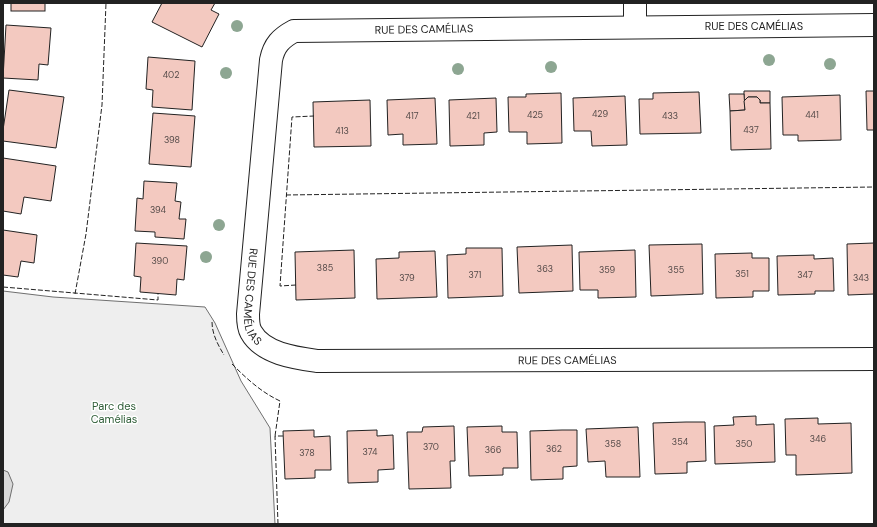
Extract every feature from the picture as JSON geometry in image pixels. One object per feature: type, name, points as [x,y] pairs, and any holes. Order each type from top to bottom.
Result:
[{"type":"street","points":[[635,3],[635,27]]},
{"type":"street","name":"RUE DES CAMÉLIAS","points":[[874,25],[294,31],[278,41],[273,51],[271,60],[248,314],[250,332],[256,339],[268,348],[279,353],[318,361],[874,359]]},
{"type":"green space","name":"Parc des Camélias","points":[[3,291],[53,297],[205,307],[215,323],[241,381],[270,428],[275,524],[3,524]]},
{"type":"shaded area","points":[[3,470],[8,472],[13,484],[9,502],[3,510]]},
{"type":"building","points":[[11,3],[45,3],[45,11],[11,11]]},
{"type":"building","points":[[162,3],[215,3],[211,10],[219,14],[202,47],[152,22]]},
{"type":"building","points":[[6,25],[51,28],[48,65],[39,64],[38,80],[3,78]]},
{"type":"building","points":[[148,57],[195,61],[192,110],[152,107],[153,90],[146,89]]},
{"type":"building","points":[[9,90],[64,97],[56,148],[3,141],[3,130]]},
{"type":"building","points":[[744,91],[770,91],[770,103],[760,103],[760,100],[757,97],[748,97],[744,101]]},
{"type":"building","points":[[866,91],[874,91],[874,130],[867,130]]},
{"type":"building","points":[[699,92],[701,133],[640,134],[639,99],[653,99],[653,93]]},
{"type":"building","points":[[561,93],[562,143],[527,144],[527,132],[509,132],[508,97],[526,97],[526,94]]},
{"type":"building","points":[[729,94],[744,94],[745,110],[730,111]]},
{"type":"building","points":[[840,95],[841,140],[798,141],[798,135],[783,135],[782,97]]},
{"type":"building","points":[[625,96],[627,145],[592,146],[591,131],[574,131],[573,98]]},
{"type":"building","points":[[748,97],[757,97],[760,100],[760,103],[770,103],[771,149],[731,150],[730,111],[745,110],[744,101]]},
{"type":"building","points":[[435,98],[437,144],[403,145],[403,134],[388,135],[387,100]]},
{"type":"building","points":[[496,98],[497,132],[484,133],[484,145],[450,146],[449,100]]},
{"type":"building","points":[[370,100],[371,146],[314,147],[313,102]]},
{"type":"building","points":[[153,113],[195,116],[191,167],[149,164]]},
{"type":"building","points":[[3,158],[56,166],[51,201],[24,197],[21,214],[3,211]]},
{"type":"building","points":[[144,181],[177,183],[175,201],[181,202],[179,219],[186,219],[184,239],[155,237],[155,232],[135,231],[137,198],[143,199]]},
{"type":"building","points":[[3,230],[37,235],[34,263],[21,261],[18,277],[3,275]]},
{"type":"building","points":[[136,243],[187,246],[184,280],[177,279],[176,295],[140,292],[141,277],[134,276]]},
{"type":"building","points":[[874,243],[874,294],[848,295],[847,244]]},
{"type":"building","points":[[702,244],[703,294],[651,296],[649,245]]},
{"type":"building","points":[[572,245],[573,291],[519,293],[517,247]]},
{"type":"building","points":[[466,248],[502,248],[503,296],[448,298],[447,255],[466,254]]},
{"type":"building","points":[[354,250],[355,298],[296,300],[295,252]]},
{"type":"building","points":[[635,250],[636,297],[598,298],[598,290],[580,290],[579,252]]},
{"type":"building","points":[[435,251],[437,297],[377,299],[376,259],[399,258],[399,252]]},
{"type":"building","points":[[752,253],[752,258],[769,258],[769,291],[753,291],[753,297],[716,298],[715,254]]},
{"type":"building","points":[[814,255],[814,259],[833,258],[834,291],[815,291],[815,294],[778,295],[777,256]]},
{"type":"building","points":[[756,416],[756,425],[774,424],[775,462],[715,464],[714,426],[734,425],[733,417]]},
{"type":"building","points":[[818,418],[818,424],[851,423],[852,473],[796,475],[796,455],[786,455],[785,419]]},
{"type":"building","points":[[705,422],[706,461],[687,462],[687,473],[655,474],[653,423]]},
{"type":"building","points":[[454,426],[455,461],[450,461],[451,488],[409,489],[407,432],[422,432],[423,427]]},
{"type":"building","points":[[502,426],[502,432],[517,432],[518,468],[503,468],[503,475],[469,476],[467,427]]},
{"type":"building","points":[[638,427],[640,477],[606,477],[605,461],[588,462],[586,429]]},
{"type":"building","points":[[314,430],[314,437],[330,436],[331,470],[315,470],[315,478],[285,479],[283,431]]},
{"type":"building","points":[[377,430],[377,436],[393,435],[394,469],[378,470],[378,482],[348,483],[347,431]]},
{"type":"building","points":[[577,430],[577,466],[563,467],[563,479],[531,480],[530,431]]},
{"type":"fence","points":[[75,294],[86,234],[102,105],[106,3]]},
{"type":"fence","points":[[296,285],[280,286],[292,117],[314,116]]},
{"type":"fence","points":[[286,195],[874,187]]},
{"type":"fence","points":[[3,287],[158,300],[158,293]]},
{"type":"fence","points":[[212,322],[214,335],[224,355]]},
{"type":"fence","points":[[232,364],[254,385],[280,401],[275,436]]},
{"type":"fence","points":[[278,524],[275,436],[284,436]]}]
